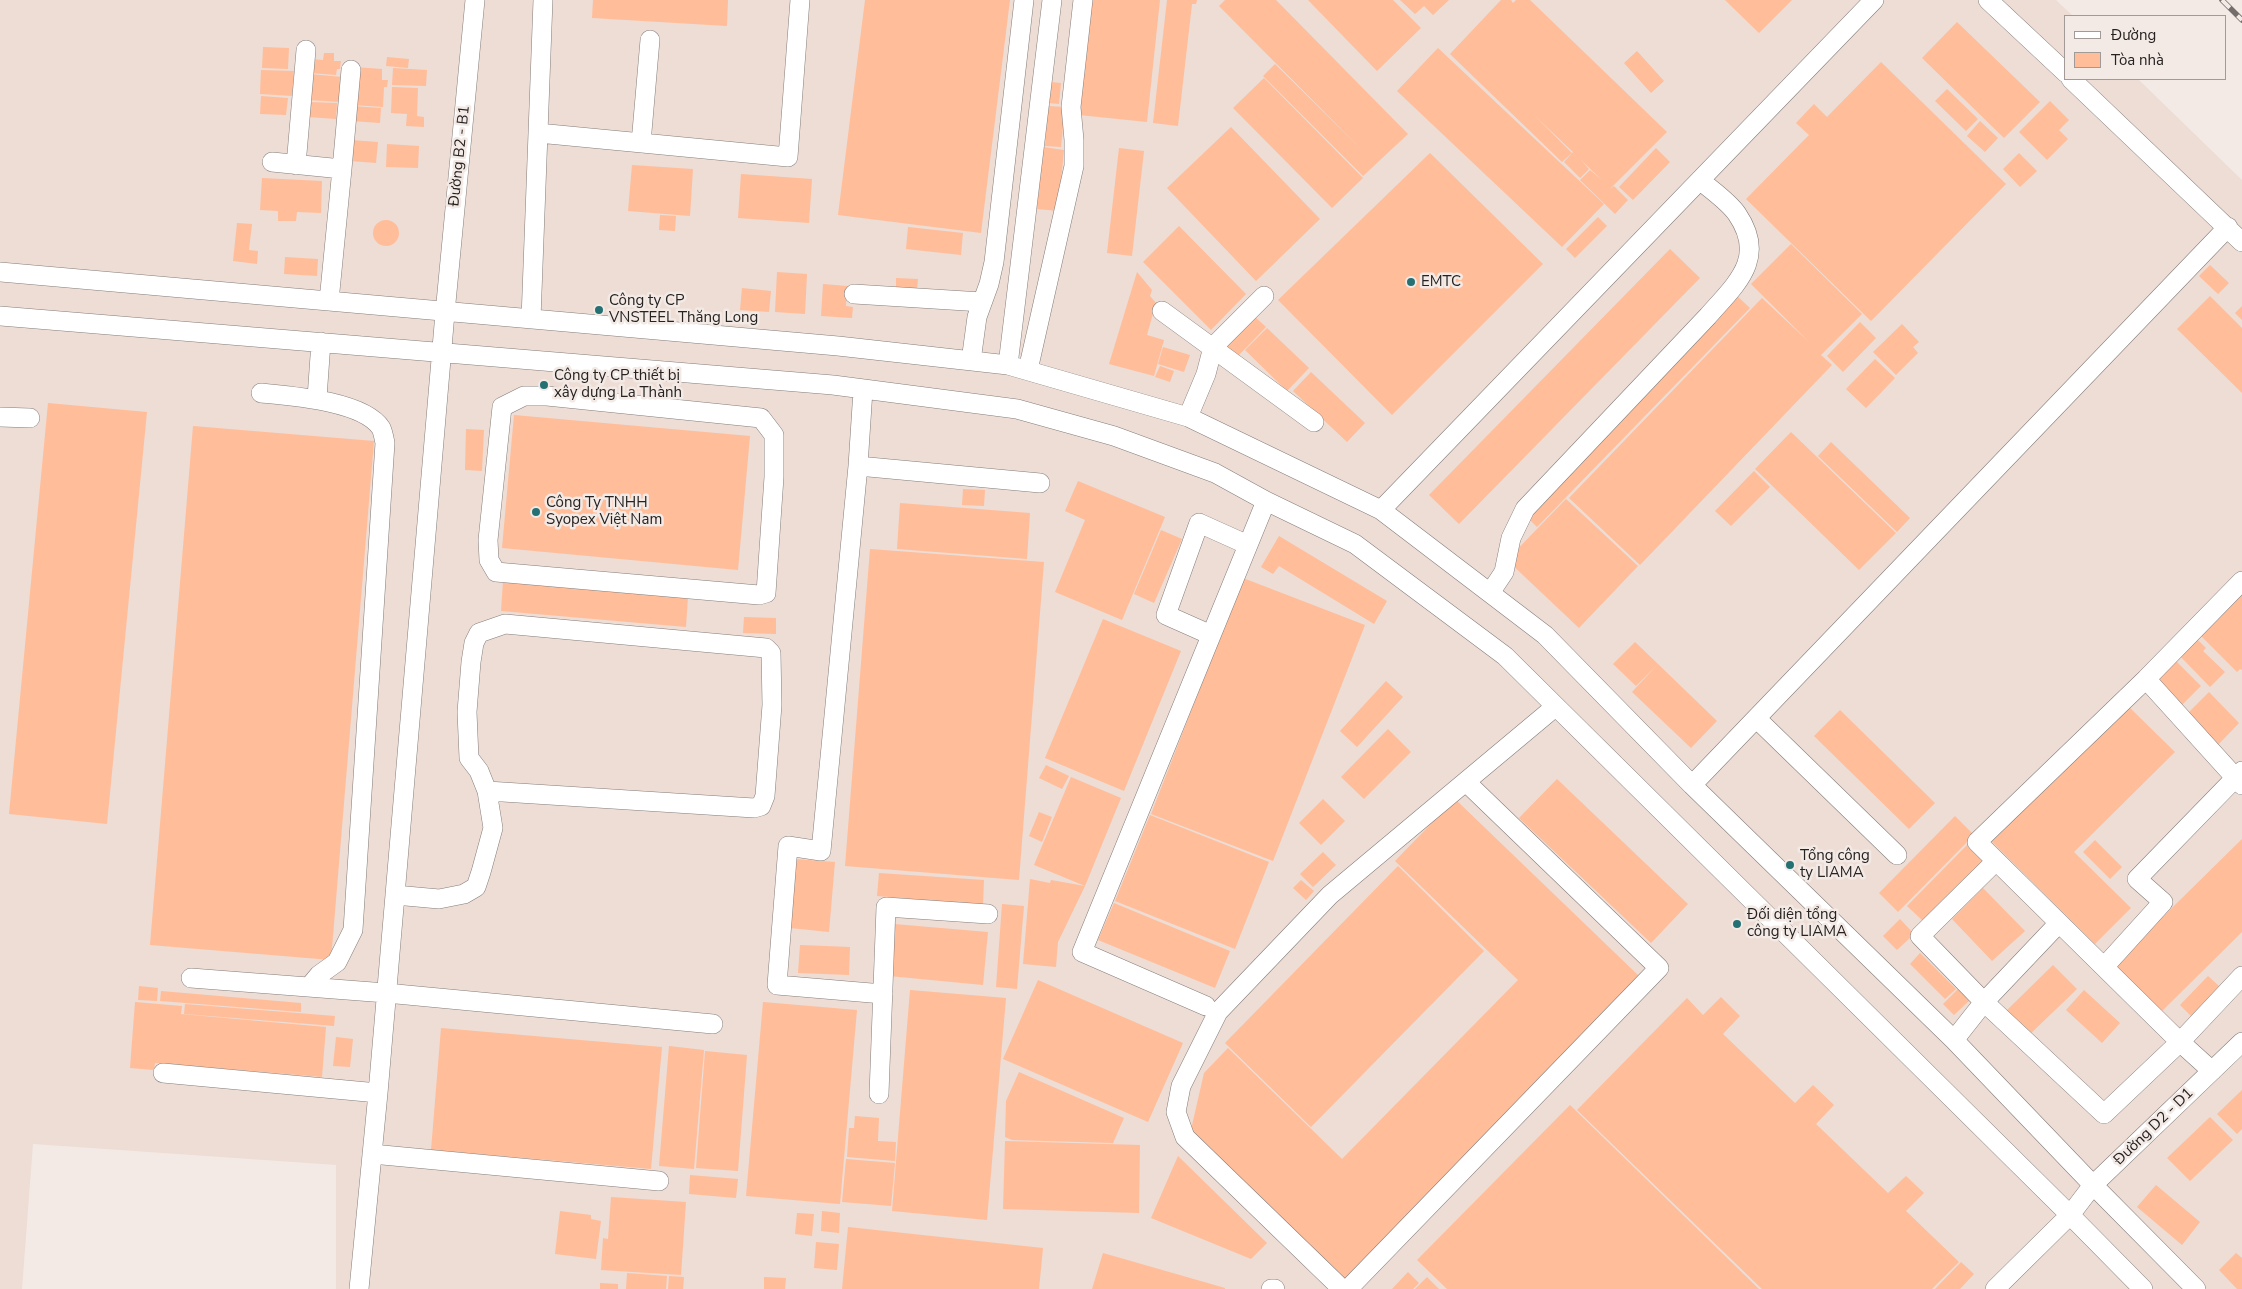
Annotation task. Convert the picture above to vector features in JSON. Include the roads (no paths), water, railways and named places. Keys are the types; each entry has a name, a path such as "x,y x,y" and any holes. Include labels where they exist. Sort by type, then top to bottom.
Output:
{"street":[{"name":"Đường B2 - B1","path":"359,1289 378,1093 445,313 475,0"},
{"path":"531,319 543,0"},
{"path":"538,133 788,157 800,0"},
{"path":"971,361 977,317 989,284 994,262 1024,0"},
{"path":"1008,365 1052,0"},
{"path":"1028,370 1074,166 1071,107 1083,0"},
{"path":"1382,510 1874,0"},
{"path":"1988,0 2064,71"},
{"path":"641,143 650,40"},
{"path":"296,165 306,50"},
{"path":"329,301 351,70"},
{"path":"2072,80 2242,242"},
{"path":"272,162 342,170"},
{"path":"1490,593 1504,572 1515,526 1525,509 1708,316 1737,283 1749,264 1751,249 1747,233 1736,213 1700,180"},
{"path":"1692,785 2228,227"},
{"path":"0,272 445,313 838,346 1008,365 1188,417 1382,510 1545,635 1692,785 1954,1040 2093,1186 2196,1289"},
{"path":"854,294 982,302"},
{"path":"1188,417 1206,374 1213,347 1264,296"},
{"path":"1162,311 1314,422"},
{"path":"0,316 833,384 862,390 1017,409 1114,436 1215,473 1266,501 1355,544 1505,656 2143,1289"},
{"path":"317,398 321,342"},
{"path":"862,390 858,466 821,851 788,846 777,984 883,994"},
{"path":"261,394 317,398 355,411 372,420 381,429 385,443 353,930 337,962 319,975 309,987"},
{"path":"524,396 547,396 761,418 774,435 774,476 766,592 759,595 496,572 490,560 488,540 502,407 513,400 524,396"},
{"path":"0,418 30,418"},
{"path":"858,466 1040,482"},
{"path":"1206,1006 1082,952 1266,501"},
{"path":"1211,636 1166,615 1199,523 1248,545"},
{"path":"2212,1071 2180,1042 1977,842 2146,679 2242,581"},
{"path":"395,895 439,899 464,894 476,887 493,828 487,792 480,772 469,758 468,685 474,643 479,633 505,624 766,648 771,653 771,713 765,796 761,806 754,808 487,792"},
{"path":"2104,967 2164,902 2137,879 2239,778 2146,679"},
{"path":"1342,1289 1185,1137 1176,1112 1181,1086 1218,1012 1330,895 1555,707"},
{"path":"1757,719 1897,855"},
{"path":"1348,1289 1659,968 1466,782"},
{"path":"1996,861 1920,936 1984,1002 2104,1114 2180,1042 2242,976"},
{"path":"879,1094 886,907 988,914"},
{"path":"1954,1040 1984,1002 2059,923"},
{"path":"191,978 386,993 713,1024"},
{"name":"Đường D2 - D1","path":"1994,1289 2070,1215 2093,1186 2242,1042"},
{"path":"164,1073 378,1093"},
{"path":"372,1154 659,1181"}],"railway":[{"path":"2222,0 2242,20"}],"place":[{"name":"EMTC","path":"1411,282"},
{"name":"Công ty CP VNSTEEL Thăng Long","path":"599,310"},
{"name":"Công ty CP thiết bị xây dựng La Thành","path":"544,385"},
{"name":"Công Ty TNHH Syopex Việt Nam","path":"536,512"},
{"name":"Tổng công ty LIAMA","path":"1790,865"},
{"name":"Đối diện tổng công ty LIAMA","path":"1737,924"}]}
